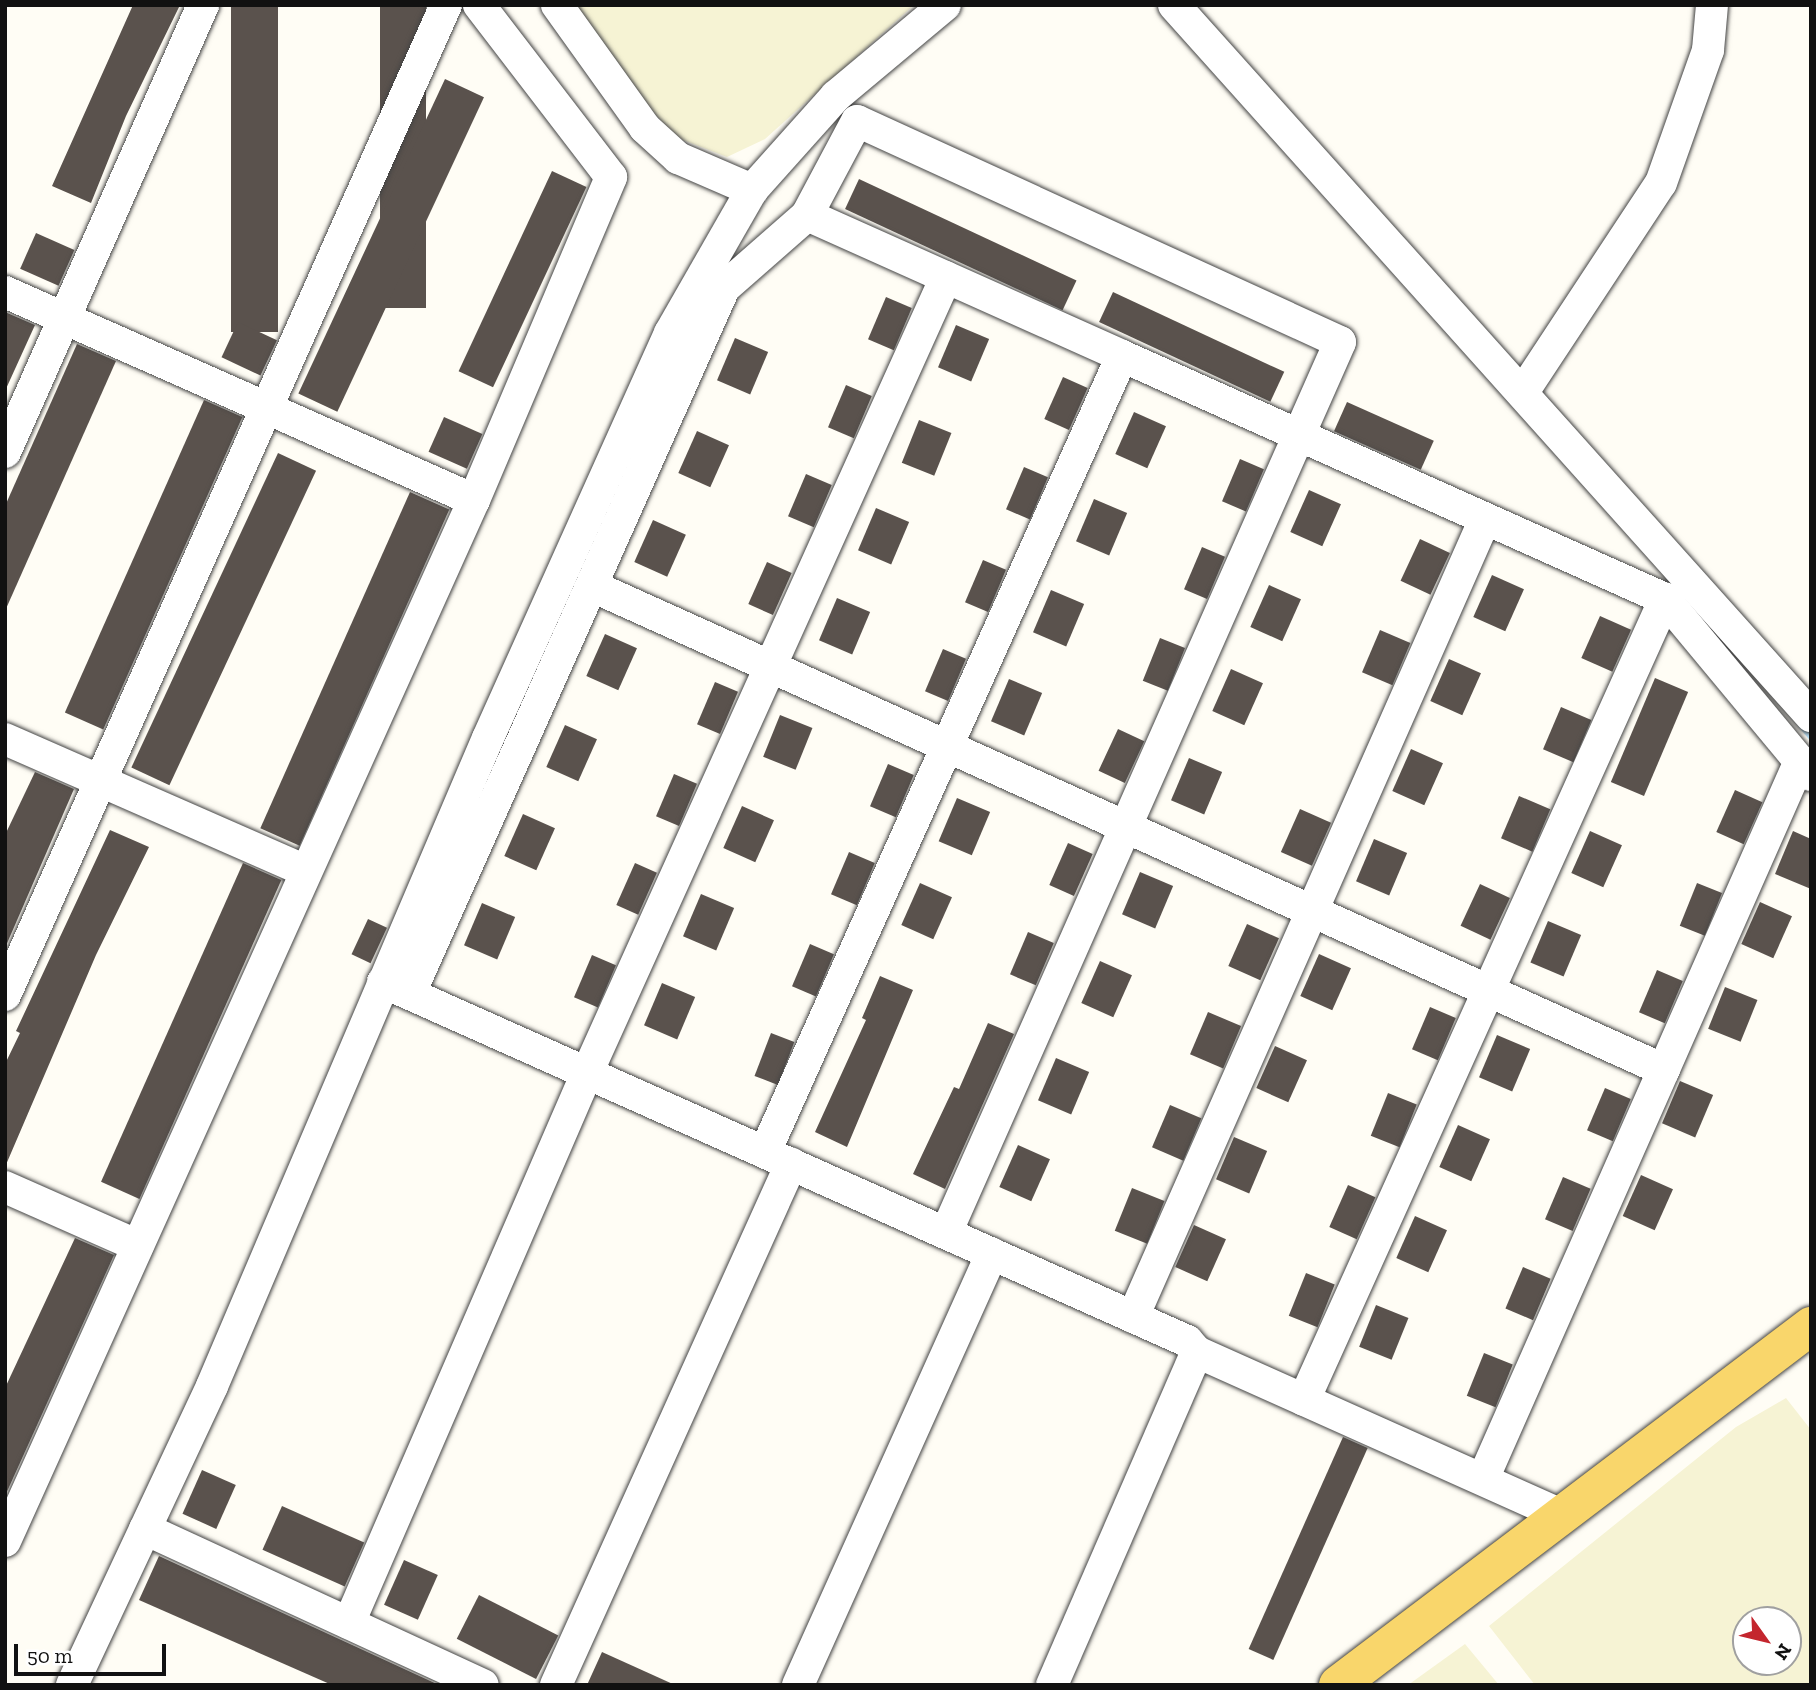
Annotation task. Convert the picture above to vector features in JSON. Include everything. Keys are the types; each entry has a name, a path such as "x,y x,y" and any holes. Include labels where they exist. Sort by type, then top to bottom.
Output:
{"main road":[{"path":"1338,1685 1811,1326"}],"street":[{"path":"5,452 203,5"},
{"path":"5,995 269,410 446,5"},
{"path":"5,1541 304,870 474,500 611,177 479,5"},
{"path":"557,5 645,128 678,158 751,190"},
{"path":"397,988 670,332 751,190 836,96 945,5"},
{"path":"1174,5 1811,716"},
{"path":"1522,392 1661,183 1707,50 1712,5"},
{"path":"72,1685 397,988 592,586 724,288 807,215 857,121 1340,342 946,1233"},
{"path":"807,215 1665,599 1805,768 1664,1070 1483,1479"},
{"path":"349,1623 587,1073 946,277"},
{"path":"5,292 474,500"},
{"path":"556,1685 778,1158 947,746 1122,356"},
{"path":"1133,1317 1485,519"},
{"path":"592,586 1664,1070"},
{"path":"1304,1400 1665,599"},
{"path":"5,739 304,870"},
{"path":"397,988 1187,1341 1198,1352 1562,1515"},
{"path":"5,1187 138,1246"},
{"path":"798,1685 992,1254"},
{"path":"1052,1685 1198,1352"},
{"path":"145,1529 349,1623 468,1682"}],"shaded area":[{"path":"572,5 914,5 765,139 727,157 675,137 626,81"},
{"path":"1786,1398 1811,1430 1811,1685 1535,1685 1489,1626 1736,1427"},
{"path":"1465,1644 1499,1685 1408,1685"}],"building":[{"path":"133,5 180,5 126,116 91,203 52,186"},
{"path":"231,5 278,5 278,332 231,332"},
{"path":"380,5 426,5 426,308 380,308"},
{"path":"445,79 484,97 337,412 298,393"},
{"path":"552,171 586,187 493,387 459,371"},
{"path":"859,179 1077,280 1063,310 845,209"},
{"path":"36,233 74,250 59,286 20,269"},
{"path":"1113,292 1284,372 1270,402 1099,322"},
{"path":"886,297 912,308 894,350 868,339"},
{"path":"5,312 35,325 5,391"},
{"path":"238,322 277,340 260,376 222,357"},
{"path":"956,325 989,339 971,381 938,367"},
{"path":"735,338 768,352 750,394 717,380"},
{"path":"77,344 116,361 5,611 5,506"},
{"path":"1063,377 1088,388 1069,430 1044,419"},
{"path":"846,385 872,396 854,438 828,427"},
{"path":"204,400 242,417 103,730 65,712"},
{"path":"1347,402 1434,441 1421,470 1334,431"},
{"path":"1134,412 1166,426 1147,468 1115,454"},
{"path":"444,417 482,434 467,469 429,452"},
{"path":"919,420 951,433 934,476 902,463"},
{"path":"697,431 729,445 710,487 678,473"},
{"path":"278,453 316,471 169,785 131,767"},
{"path":"1240,459 1264,469 1246,512 1222,501"},
{"path":"1024,467 1048,477 1030,520 1006,509"},
{"path":"806,474 832,485 814,527 788,516"},
{"path":"1309,490 1341,504 1322,546 1290,532"},
{"path":"410,492 449,509 300,846 260,828"},
{"path":"1094,499 1127,513 1109,555 1076,541"},
{"path":"876,508 909,522 891,564 858,550"},
{"path":"653,520 686,535 667,577 634,562"},
{"path":"1420,539 1450,553 1430,595 1401,581"},
{"path":"1202,547 1225,557 1207,599 1184,589"},
{"path":"983,560 1006,570 988,612 965,602"},
{"path":"767,562 792,573 773,615 748,604"},
{"path":"1492,575 1524,589 1505,631 1473,617"},
{"path":"1269,585 1301,599 1282,641 1250,627"},
{"path":"1051,590 1084,604 1066,646 1033,632"},
{"path":"837,598 870,612 852,654 819,640"},
{"path":"1600,616 1631,630 1612,672 1581,658"},
{"path":"1380,630 1410,643 1392,685 1362,672"},
{"path":"605,634 637,648 618,690 586,676"},
{"path":"1160,638 1185,648 1168,691 1143,681"},
{"path":"943,649 966,659 948,701 925,691"},
{"path":"1449,659 1481,673 1462,715 1430,701"},
{"path":"1231,669 1263,683 1244,725 1212,711"},
{"path":"1655,678 1688,692 1644,796 1611,782"},
{"path":"1009,679 1042,693 1024,735 991,721"},
{"path":"715,682 738,692 720,734 697,724"},
{"path":"1561,707 1591,720 1573,762 1543,749"},
{"path":"780,715 812,728 796,770 763,757"},
{"path":"565,725 597,739 578,781 546,767"},
{"path":"1118,729 1144,741 1125,783 1099,771"},
{"path":"1411,749 1443,763 1424,805 1392,791"},
{"path":"1189,758 1222,772 1204,814 1171,800"},
{"path":"888,764 914,775 896,817 870,806"},
{"path":"35,772 74,789 5,948 5,835"},
{"path":"674,774 697,784 679,826 656,816"},
{"path":"1735,790 1762,802 1744,844 1716,832"},
{"path":"1519,796 1550,809 1532,852 1501,838"},
{"path":"957,798 990,812 972,855 939,841"},
{"path":"742,806 774,820 755,862 723,848"},
{"path":"1300,809 1331,823 1312,866 1281,852"},
{"path":"523,814 555,828 536,870 504,856"},
{"path":"110,830 149,847 96,955 5,1167 5,1064 20,1033 16,1031"},
{"path":"1590,831 1622,845 1603,887 1571,873"},
{"path":"1793,831 1811,839 1811,889 1775,874"},
{"path":"1374,839 1407,853 1389,895 1356,881"},
{"path":"1068,843 1093,854 1074,896 1049,885"},
{"path":"849,852 875,863 857,905 831,894"},
{"path":"243,863 281,880 139,1199 101,1182"},
{"path":"635,863 657,873 638,915 616,905"},
{"path":"1140,872 1173,886 1155,928 1122,914"},
{"path":"920,883 952,897 933,939 901,925"},
{"path":"1697,883 1722,893 1705,936 1680,926"},
{"path":"1480,884 1510,898 1490,940 1461,926"},
{"path":"701,894 734,908 716,950 683,936"},
{"path":"1760,902 1792,916 1773,958 1741,944"},
{"path":"482,903 515,917 497,959 464,945"},
{"path":"368,919 387,928 371,963 352,954"},
{"path":"1548,921 1581,935 1564,976 1530,962"},
{"path":"1247,924 1279,938 1260,980 1228,966"},
{"path":"1028,932 1054,943 1036,985 1010,974"},
{"path":"810,944 834,954 816,997 792,986"},
{"path":"1319,954 1351,968 1332,1010 1300,996"},
{"path":"592,955 616,965 598,1008 574,997"},
{"path":"1100,961 1132,975 1113,1017 1081,1003"},
{"path":"1657,970 1683,981 1665,1023 1639,1012"},
{"path":"880,976 913,990 847,1147 815,1132 866,1020 862,1018"},
{"path":"662,983 695,997 677,1039 644,1025"},
{"path":"1725,987 1757,1000 1741,1042 1708,1029"},
{"path":"1430,1007 1456,1018 1438,1060 1412,1049"},
{"path":"1208,1012 1241,1026 1223,1068 1190,1054"},
{"path":"988,1023 1014,1034 945,1189 913,1174 954,1087 959,1089"},
{"path":"771,1033 794,1042 778,1085 755,1076"},
{"path":"1497,1035 1530,1049 1512,1091 1479,1077"},
{"path":"1275,1046 1307,1060 1288,1102 1256,1088"},
{"path":"1056,1058 1089,1072 1071,1114 1038,1100"},
{"path":"1680,1081 1713,1095 1695,1137 1662,1123"},
{"path":"1605,1088 1631,1099 1613,1141 1587,1130"},
{"path":"1388,1093 1417,1105 1400,1147 1371,1136"},
{"path":"1170,1105 1201,1118 1183,1161 1152,1147"},
{"path":"1458,1125 1490,1139 1471,1181 1439,1167"},
{"path":"1234,1137 1267,1151 1249,1193 1216,1179"},
{"path":"1018,1145 1050,1159 1031,1201 999,1187"},
{"path":"1641,1175 1673,1189 1655,1230 1623,1216"},
{"path":"1563,1177 1591,1189 1573,1231 1545,1219"},
{"path":"1348,1185 1375,1197 1357,1239 1329,1227"},
{"path":"1132,1188 1164,1201 1147,1244 1115,1231"},
{"path":"1415,1216 1447,1230 1428,1272 1396,1258"},
{"path":"1194,1225 1226,1239 1207,1281 1175,1267"},
{"path":"75,1238 114,1255 5,1496 5,1388"},
{"path":"1523,1267 1551,1279 1533,1320 1505,1308"},
{"path":"1306,1273 1335,1285 1318,1327 1289,1316"},
{"path":"1376,1305 1408,1318 1392,1360 1359,1347"},
{"path":"1484,1353 1513,1365 1496,1407 1467,1396"},
{"path":"1343,1437 1368,1448 1273,1660 1249,1649"},
{"path":"202,1470 236,1485 216,1529 182,1514"},
{"path":"282,1506 364,1543 345,1586 262,1550"},
{"path":"159,1556 439,1685 332,1685 139,1600"},
{"path":"404,1560 438,1575 418,1620 384,1605"},
{"path":"479,1595 558,1635 536,1679 457,1639"},
{"path":"602,1652 675,1685 587,1685"}],"waterway":[{"path":"1801,725 1811,737"}]}
